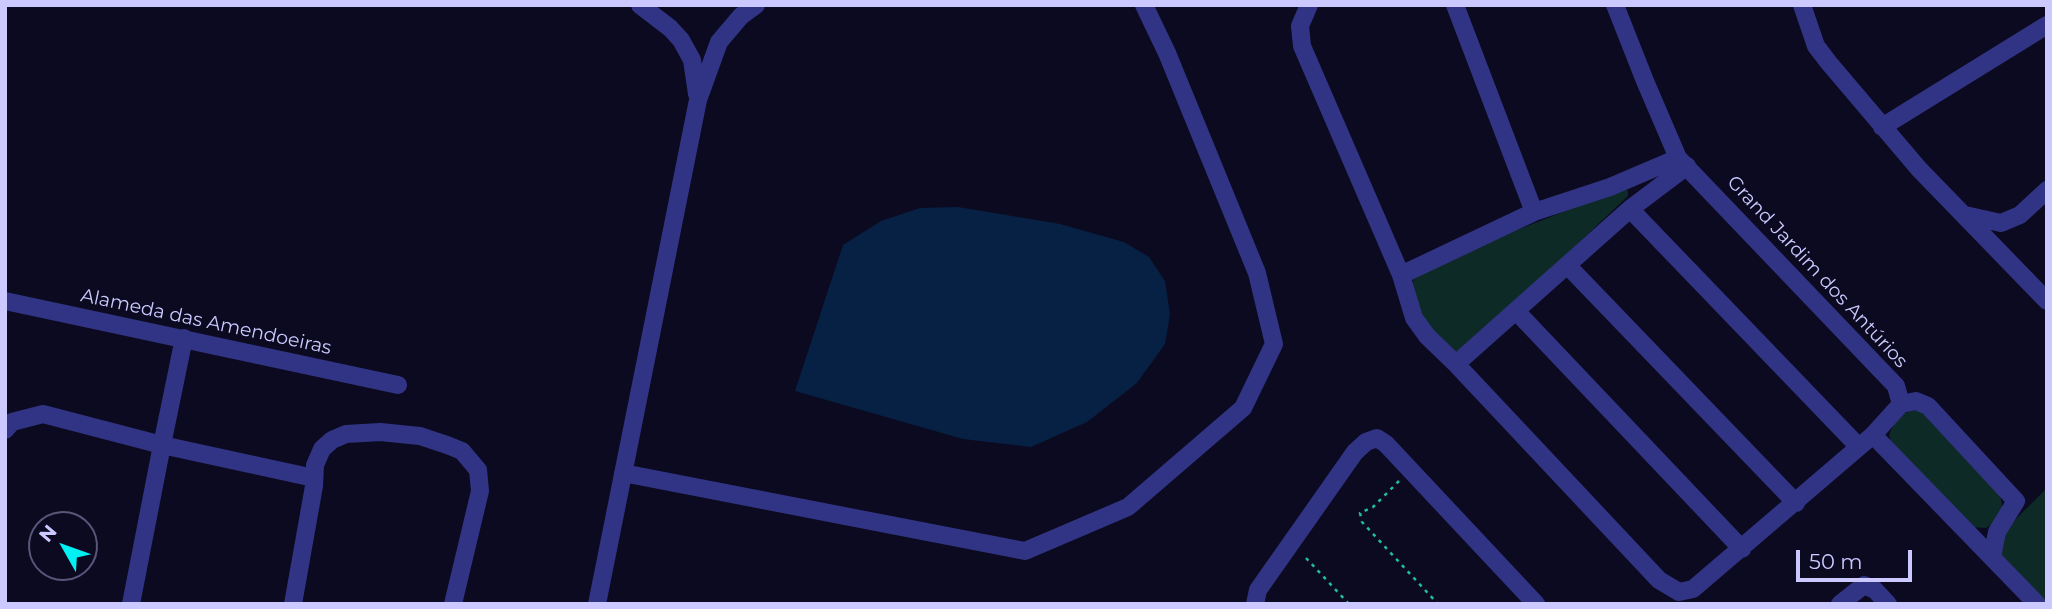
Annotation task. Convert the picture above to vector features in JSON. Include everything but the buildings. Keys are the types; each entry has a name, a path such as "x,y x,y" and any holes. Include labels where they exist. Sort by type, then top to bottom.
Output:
{"street":[{"path":"640,5 670,27 681,40 692,60 698,100"},
{"path":"597,604 698,100 719,42 741,16 756,5"},
{"path":"623,473 1025,551 1128,507 1243,408 1274,344 1258,273 1167,53 1144,5"},
{"path":"1309,5 1300,26 1302,46 1401,275 1413,318 1659,580 1679,592 1693,589 1866,441 1900,404 1916,401 1928,406 2016,501 1997,531 1992,557"},
{"path":"1455,5 1534,212"},
{"name":"Grand Jardim dos Antúrios","path":"1615,5 1644,81 1683,162 1896,386 1900,404"},
{"path":"1802,5 1816,46 1882,127 1962,214 2047,300"},
{"path":"1882,127 2047,24"},
{"path":"1401,275 1534,212 1683,162"},
{"path":"1456,363 1683,162"},
{"path":"1962,214 2001,223 2020,215 2047,190"},
{"path":"1630,209 1866,441 1992,557 2037,604"},
{"path":"1567,265 1796,503"},
{"name":"Alameda das Amendoeiras","path":"5,301 398,384"},
{"path":"1516,311 1742,549"},
{"path":"131,604 184,338"},
{"path":"5,430 12,422 43,414 162,445 314,478"},
{"path":"293,604 315,465 322,449 332,440 346,434 380,432 421,436 462,451 478,470 480,491 453,604"},
{"path":"1255,604 1258,590 1356,452 1366,442 1377,438 1386,444 1536,604"},
{"path":"1840,604 1864,585 1875,590 1888,604"}],"path":[{"path":"1407,467 1399,481 1373,506 1360,513 1362,522 1438,604"},
{"path":"1306,558 1349,604"}],"green space":[{"path":"1624,188 1628,191 1628,196 1469,347 1456,352 1419,318 1411,291 1414,277 1423,267"},
{"path":"1920,411 1927,416 2000,495 2003,509 1995,522 1986,528 1969,527 1891,442 1889,435 1895,421 1902,414"},
{"path":"2047,488 2045,604 1999,554 2000,535"}],"water":[{"path":"958,207 1060,224 1124,242 1149,257 1165,281 1170,314 1165,344 1137,383 1087,422 1031,447 963,439 795,391 843,245 881,221 920,208"}]}
